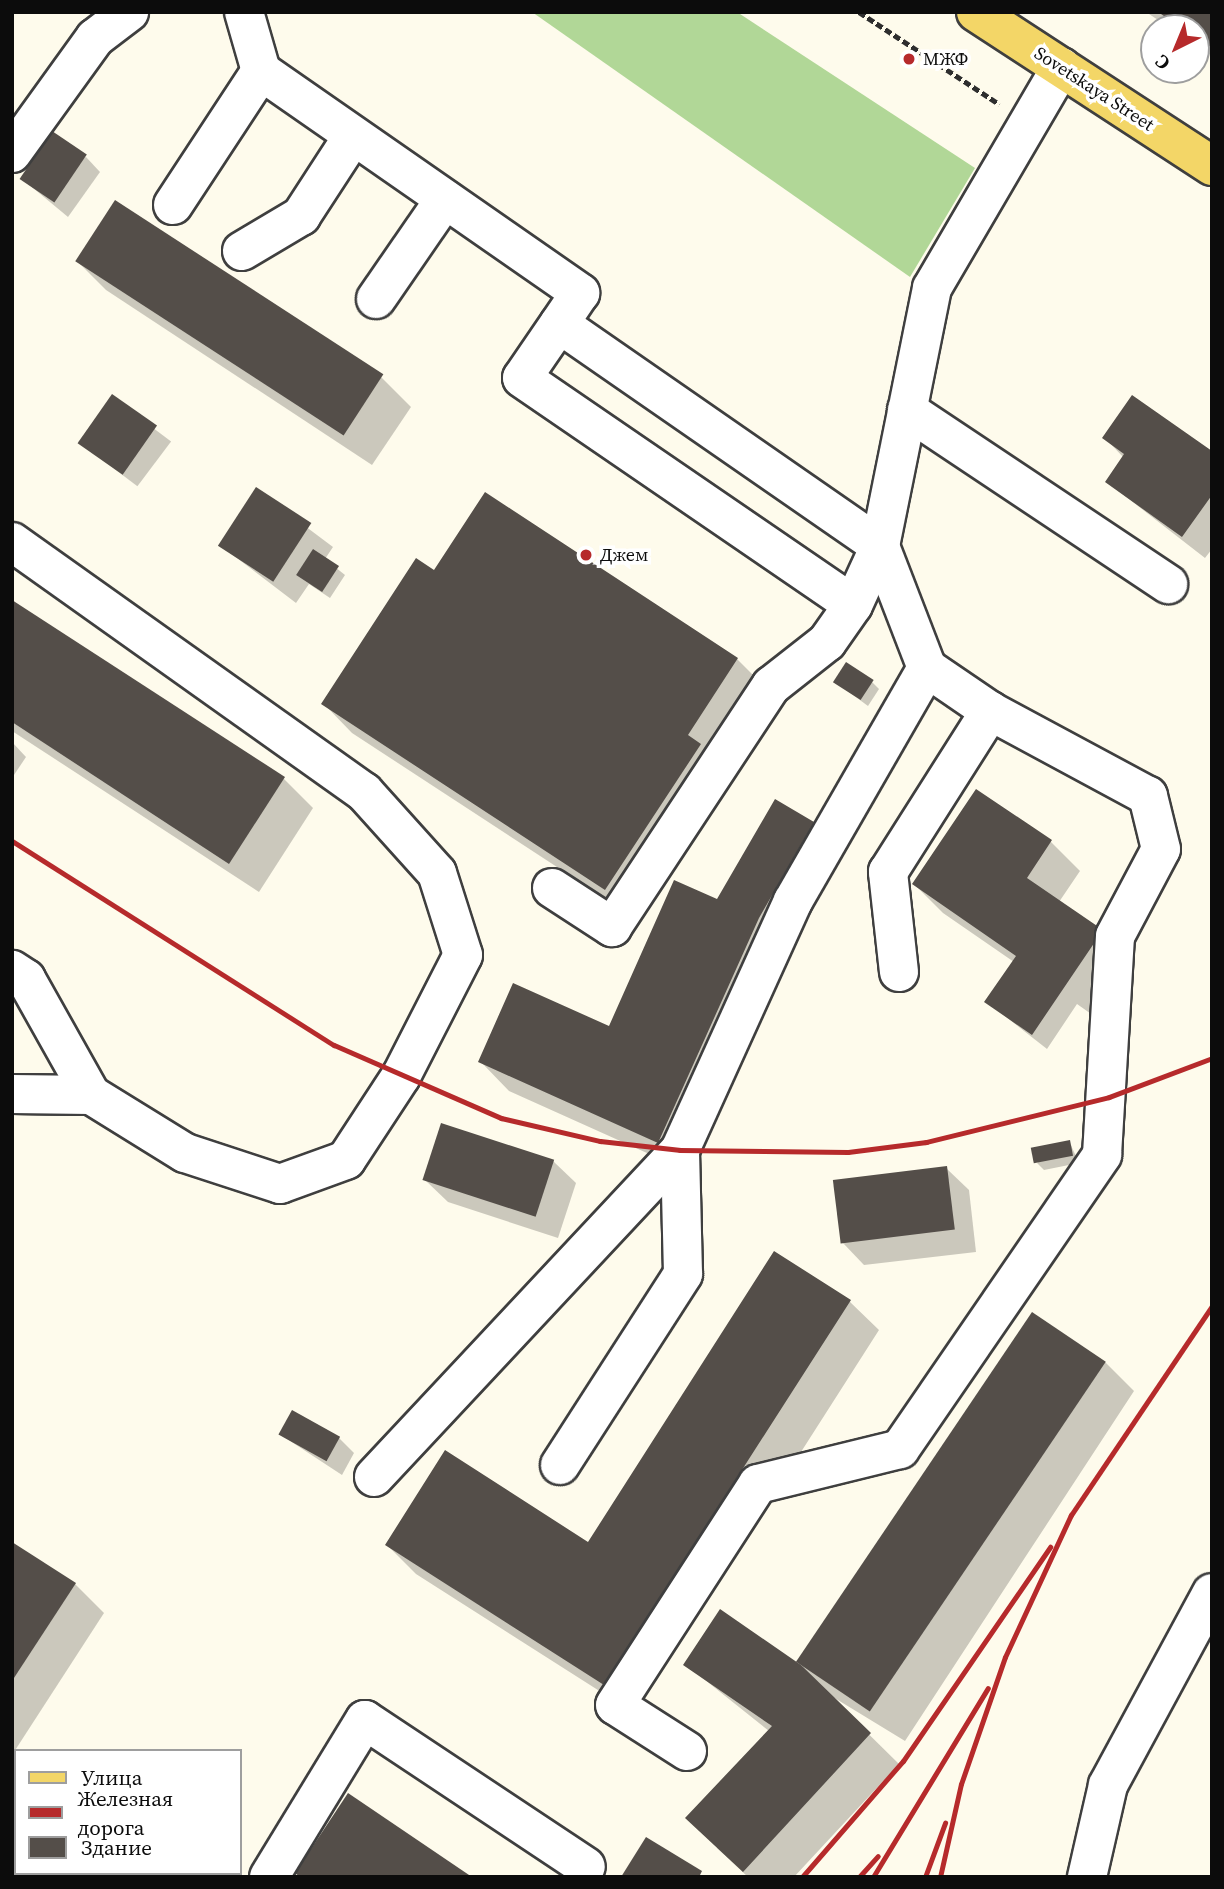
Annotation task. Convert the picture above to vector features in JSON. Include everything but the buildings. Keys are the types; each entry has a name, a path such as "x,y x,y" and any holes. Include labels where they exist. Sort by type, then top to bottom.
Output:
{"main road":[{"name":"Sovetskaya Street","path":"975,12 1212,166"}],"street":[{"path":"12,153 95,38 129,12"},
{"path":"244,12 261,71 580,293 522,378 853,605"},
{"path":"552,888 612,927 771,687 827,642 853,605 880,546 932,288 1061,68"},
{"path":"173,205 261,71"},
{"path":"242,251 301,216 353,136"},
{"path":"376,299 444,199"},
{"path":"559,324 880,546 927,668 990,711 1148,796 1161,849 1115,936 1102,1155 900,1448 758,1484 615,1705 687,1751"},
{"path":"907,410 1168,584"},
{"path":"12,542 364,792 437,873 463,955 401,1076 346,1160 280,1184 186,1153 91,1095 26,979 12,970"},
{"path":"374,1477 680,1150 793,901 927,668"},
{"path":"899,972 888,872 990,711"},
{"path":"12,1094 91,1095"},
{"path":"560,1465 683,1274 680,1150"},
{"path":"1087,1877 1108,1785 1212,1593"},
{"path":"269,1877 365,1720 586,1867"}],"path":[{"path":"859,12 1028,123"}],"green space":[{"path":"532,12 737,12 975,168 910,277"}],"railway":[{"path":"12,841 334,1045 501,1118 600,1141 680,1150 848,1152 926,1142 1109,1097 1212,1058"},
{"path":"940,1877 961,1784 1005,1657 1071,1515 1212,1306"},
{"path":"802,1877 903,1761 1050,1547"},
{"path":"873,1877 988,1688"},
{"path":"925,1877 945,1823"},
{"path":"859,1877 878,1856"}],"place":[{"name":"МЖФ","path":"909,59"},
{"name":"Джем","path":"586,555"}]}
